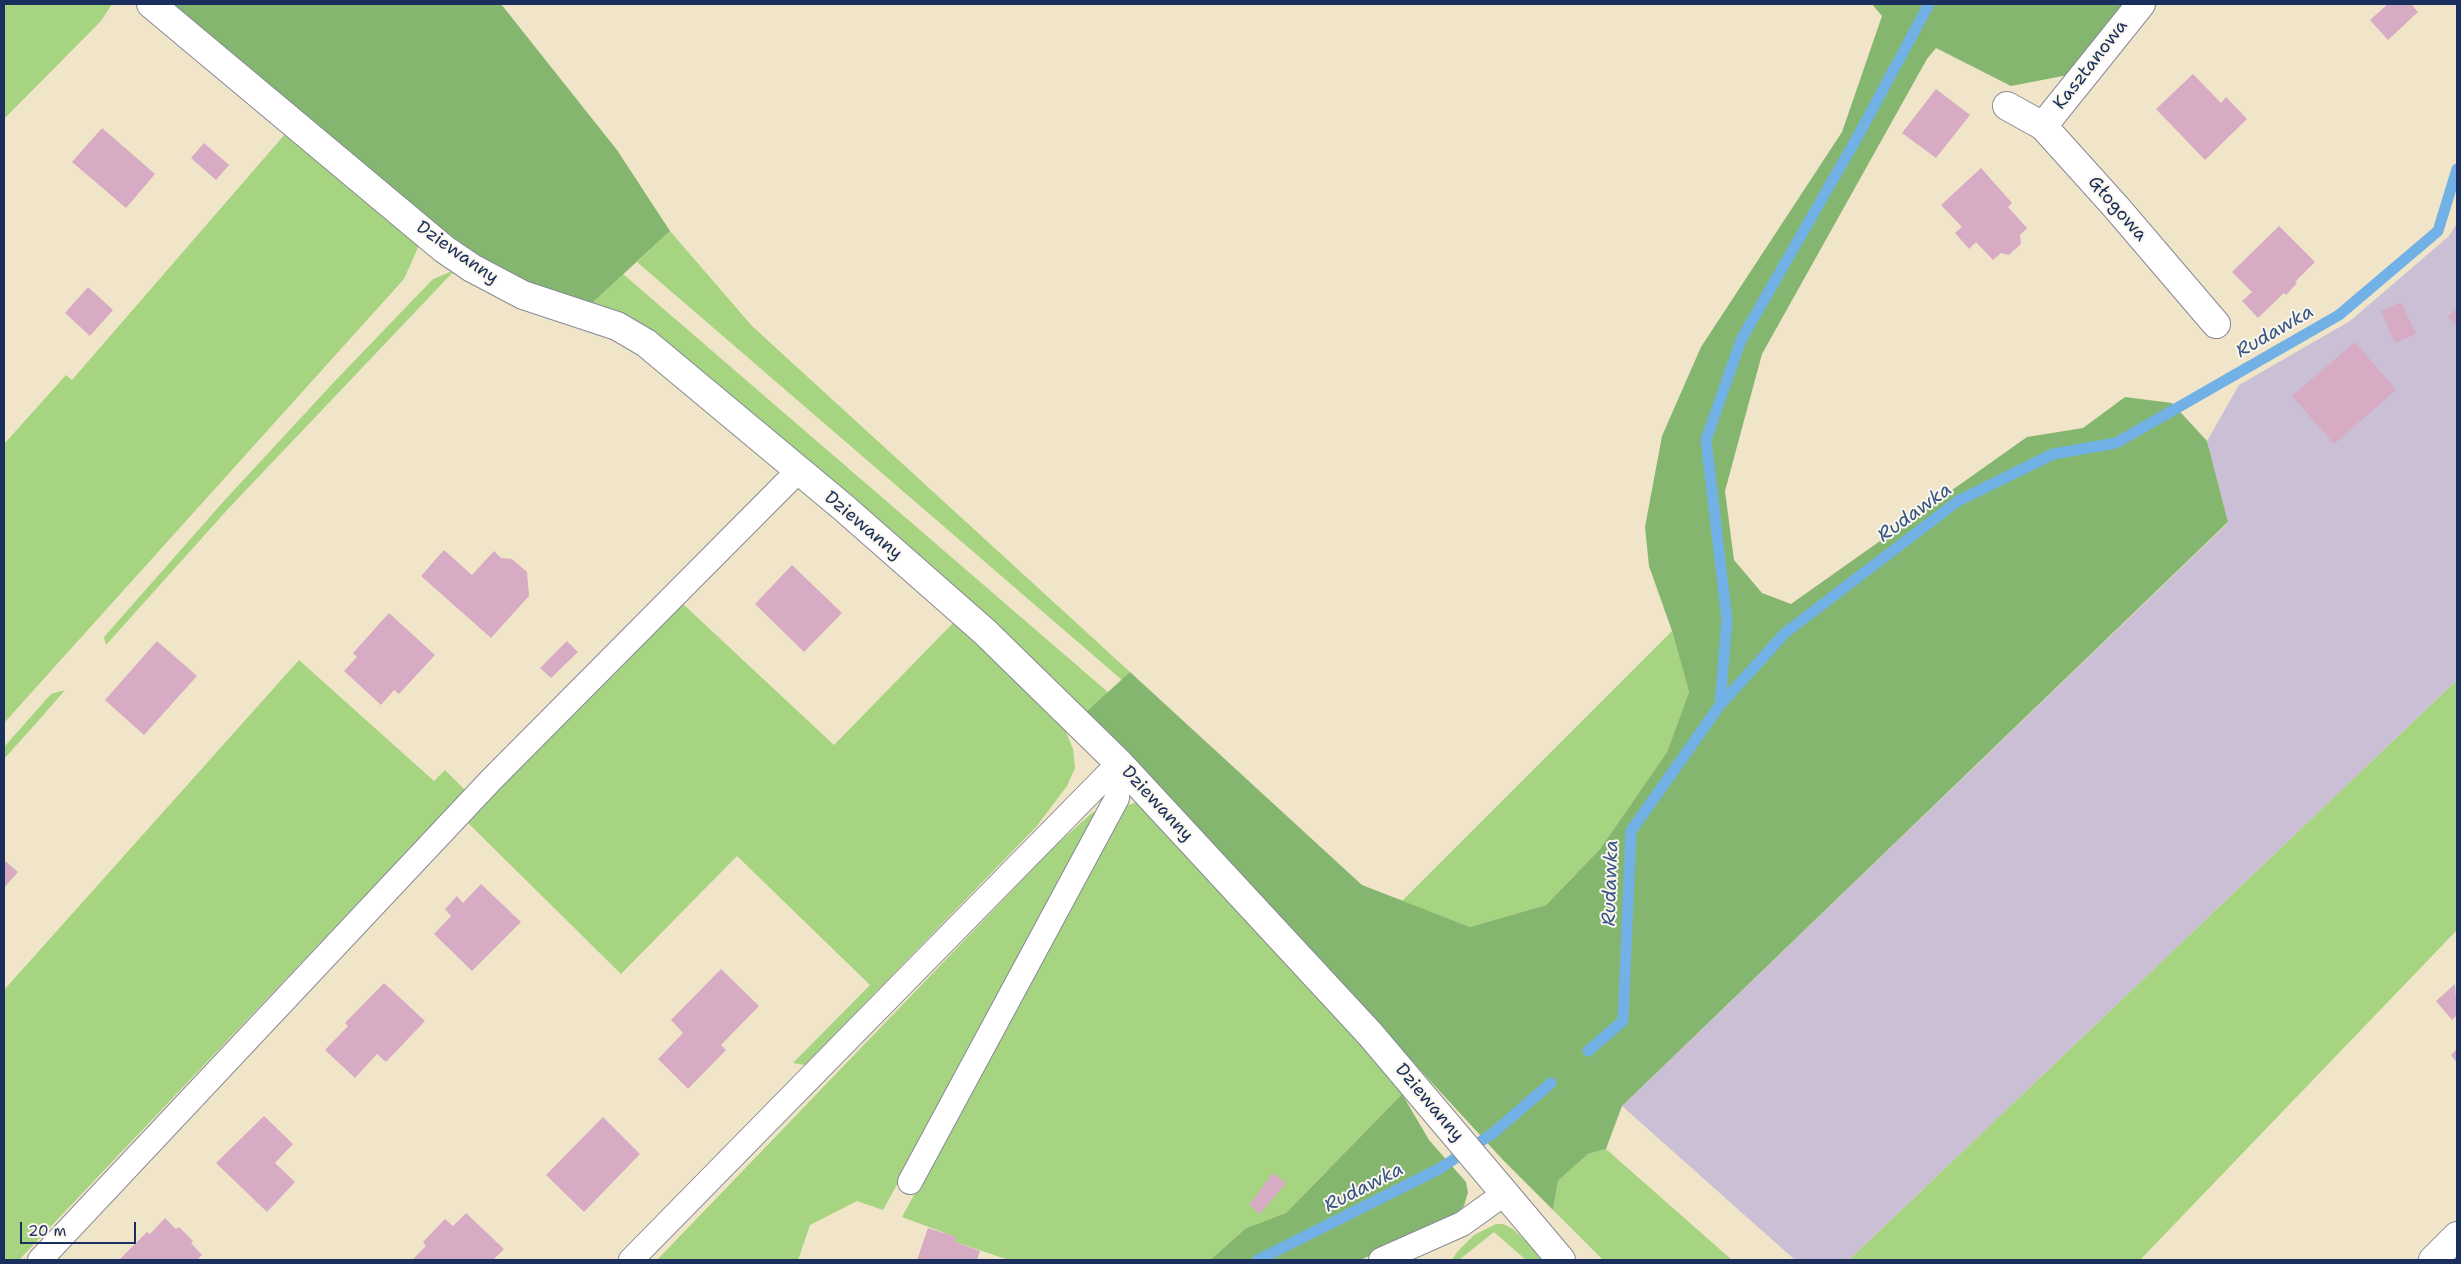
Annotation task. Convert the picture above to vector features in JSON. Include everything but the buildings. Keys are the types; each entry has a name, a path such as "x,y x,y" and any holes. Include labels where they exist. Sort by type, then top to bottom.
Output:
{"street":[{"name":"Dziewanny","path":"151,4 444,249 472,268 523,295 617,326 646,342 798,472 844,508 985,632 1119,763 1371,1035 1446,1121 1480,1165 1561,1260"},
{"name":"Kasztanowa","path":"2042,126 2141,4"},
{"name":"Głogowa","path":"2007,106 2042,126 2116,207 2216,324"},
{"path":"2433,1260 2457,1236"}],"lane":[{"path":"40,1260 491,780 798,472"},
{"path":"910,1182 1117,798 1119,763"},
{"path":"631,1260 1119,763"},
{"path":"1382,1260 1462,1224 1504,1194"}],"shaded area":[{"path":"2457,223 2457,680 1849,1260 1795,1260 1622,1106 2228,523 2207,441 2239,385 2350,321 2449,236"}],"green space":[{"path":"4,4 112,4 101,21 4,119"},
{"path":"172,4 501,4 617,150 670,231 592,303 511,278 450,236"},
{"path":"1872,4 2131,4 2068,75 2011,86 1936,48 1927,59 1762,354 1725,491 1734,560 1762,593 1791,604 2027,437 2083,428 2125,397 2172,403 2207,441 2228,522 1622,1106 1606,1149 1588,1154 1558,1181 1553,1210 1503,1160 1365,1010 1085,713 1130,672 1362,885 1470,927 1546,905 1600,849 1667,752 1689,692 1672,631 1649,566 1645,527 1662,436 1701,347 1842,132 1882,16"},
{"path":"286,133 420,243 404,279 4,723 4,444 66,375 72,380"},
{"path":"670,231 752,326 1130,672 1122,680 637,262"},
{"path":"455,270 228,509 106,645 104,637 223,502 334,382 433,279"},
{"path":"623,274 1109,693 1085,713 648,332 592,303"},
{"path":"683,604 834,745 956,620 1046,706 1066,732 1073,749 1075,768 1067,786 1036,827 805,1065 793,1063 870,985 737,856 621,974 467,822"},
{"path":"1672,631 1689,692 1667,752 1600,849 1546,905 1470,927 1402,901"},
{"path":"299,660 434,781 445,770 465,790 19,1260 4,1260 4,990"},
{"path":"2457,680 2457,930 2140,1260 1849,1260"},
{"path":"65,690 4,759 4,747 51,694"},
{"path":"1137,802 1360,1041 1402,1094 1286,1213 1246,1228 1210,1260 1009,1260 955,1242 956,1237 902,1217 1121,814 1126,806"},
{"path":"1093,812 1098,813 1093,829 883,1210 857,1201 810,1225 798,1260 657,1260 1057,844"},
{"path":"1402,1094 1429,1140 1466,1182 1468,1192 1464,1206 1448,1222 1360,1260 1210,1260 1246,1228 1286,1213"},
{"path":"1606,1149 1732,1260 1603,1260 1553,1210 1558,1181 1588,1154"},
{"path":"1496,1224 1503,1224 1513,1229 1546,1260 1526,1260 1494,1232 1459,1260 1452,1260 1457,1252 1474,1235"}],"waterway":[{"path":"1720,705 1727,620 1706,440 1741,340 1858,136 1929,4"},
{"name":"Rudawka","path":"1588,1051 1623,1021 1631,831 1720,705 1785,633 1958,501 2053,454 2116,443 2339,315 2438,231 2457,169"},
{"name":"Rudawka","path":"1258,1260 1439,1169 1492,1134 1551,1083"}]}
